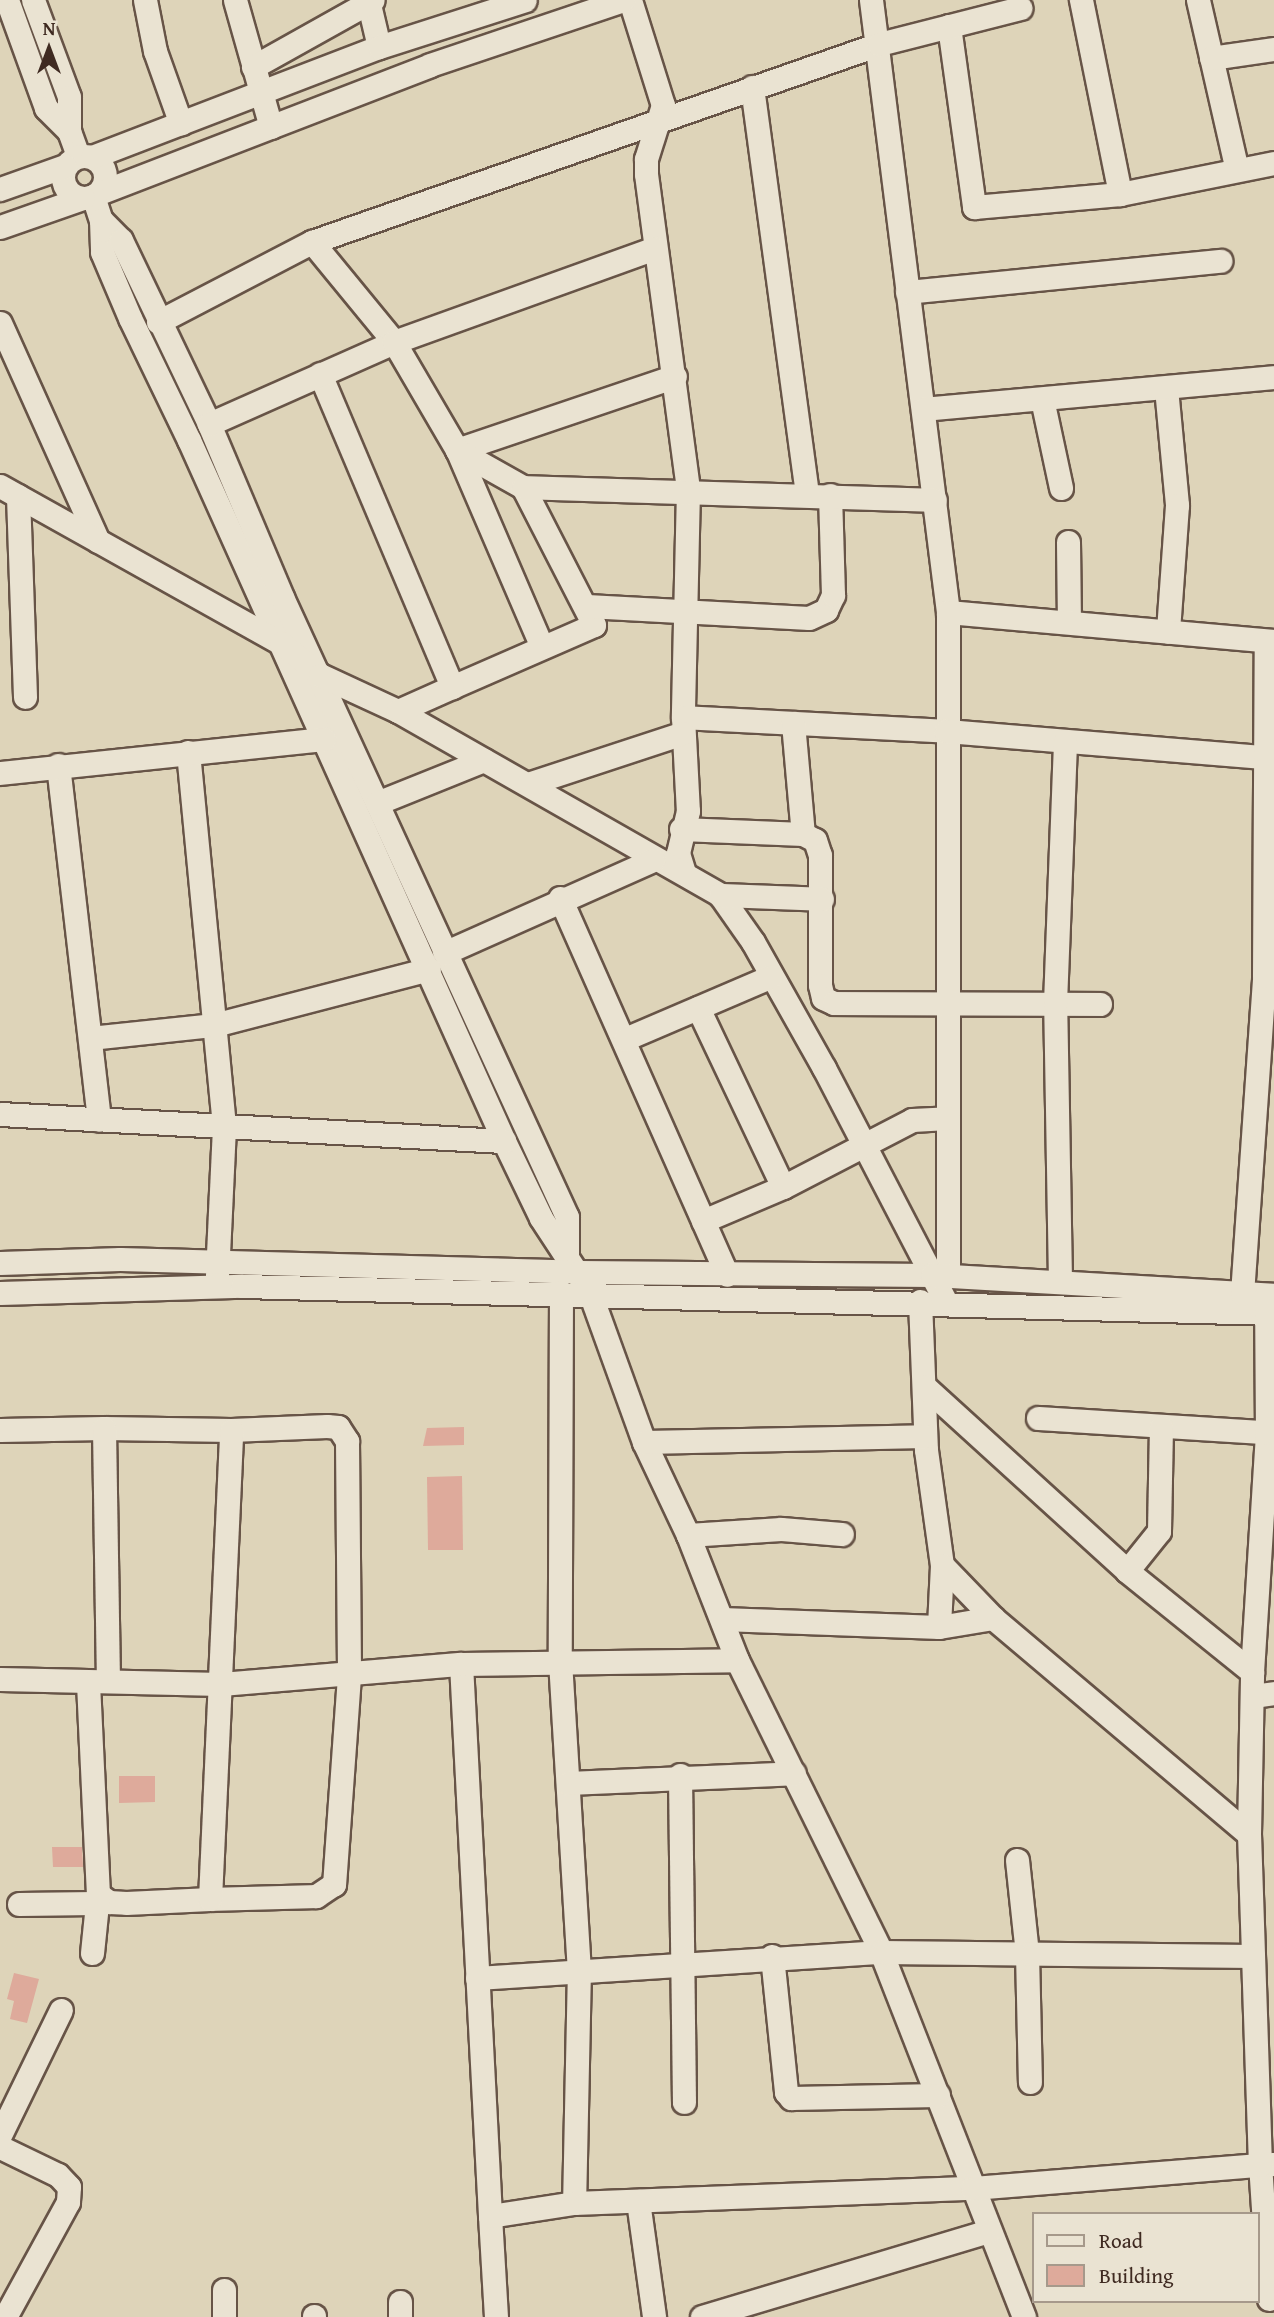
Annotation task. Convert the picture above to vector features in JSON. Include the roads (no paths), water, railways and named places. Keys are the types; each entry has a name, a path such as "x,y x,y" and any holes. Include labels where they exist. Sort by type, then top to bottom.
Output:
{"street":[{"path":"7,0 10,41 46,108 69,131"},
{"path":"33,0 69,97 69,131 78,160 65,187 92,196"},
{"path":"145,0 155,51 181,124"},
{"path":"235,0 271,127"},
{"path":"0,189 181,124 379,47 525,0"},
{"path":"0,227 92,196 430,65 623,0"},
{"path":"630,0 661,90 662,118 646,159 655,248 675,376 688,489 688,610 683,725 688,811 681,829 678,853 684,873"},
{"path":"871,0 879,44 907,292 948,612 948,1118 940,1276 946,1302"},
{"path":"1081,0 1120,194"},
{"path":"1198,0 1237,170"},
{"path":"253,67 370,1 379,47"},
{"path":"158,322 312,242 752,87 879,44 949,26 973,9 1020,8"},
{"path":"949,26 974,207 1120,194 1274,163"},
{"path":"1211,58 1274,49"},
{"path":"752,87 807,494"},
{"path":"78,160 105,173 92,196"},
{"path":"92,196 101,220 102,251 125,307 324,739 568,1217 573,1263"},
{"path":"101,220 121,240 209,424 377,803 504,1141 541,1218 573,1263 590,1293 644,1442 688,1535 737,1660 881,1952 1024,2317"},
{"path":"312,242 394,342 457,450 542,647"},
{"path":"209,424 394,342 655,248"},
{"path":"907,292 1220,261"},
{"path":"0,323 98,541"},
{"path":"320,374 452,687"},
{"path":"457,450 675,376"},
{"path":"923,409 1274,377"},
{"path":"1166,387 1177,505 1168,632"},
{"path":"1042,399 1061,488"},
{"path":"457,450 523,487 688,489 935,500"},
{"path":"398,711 542,647 590,630 593,616 523,487"},
{"path":"9,491 281,643 320,675 398,711 528,784 653,860 684,873 720,895 753,942 770,977 940,1276"},
{"path":"9,491 25,697"},
{"path":"587,607 809,618 826,610 833,595 830,495"},
{"path":"1068,542 1069,622"},
{"path":"948,612 1270,641 1269,976 1242,1294"},
{"path":"793,723 803,834"},
{"path":"528,784 683,725 793,723 946,732 1271,758"},
{"path":"0,773 324,739"},
{"path":"1060,1281 1055,1003 1065,741"},
{"path":"188,752 224,1127 220,1261 215,1287"},
{"path":"377,803 484,760"},
{"path":"58,765 99,1119"},
{"path":"681,829 803,834 815,840 820,855 823,998 858,1004 1100,1004"},
{"path":"90,1038 214,1025 436,961 559,898 653,860"},
{"path":"720,895 822,899"},
{"path":"559,898 625,1039 727,1275"},
{"path":"625,1039 770,977"},
{"path":"698,1008 783,1187"},
{"path":"0,1114 504,1141"},
{"path":"703,1222 783,1187 866,1146 912,1119 948,1118"},
{"path":"0,1263 573,1263 727,1275 940,1276 1060,1281 1242,1294 1270,1304"},
{"path":"0,1293 215,1287 946,1302 1270,1304"},
{"path":"561,1292 560,1661 579,1968 574,2203"},
{"path":"920,1301 925,1436 942,1565 939,1628"},
{"path":"1252,1672 1271,1433 1270,1304"},
{"path":"924,1386 1127,1571 1252,1672 1263,1694 1249,1834 1253,1956 1265,2029 1269,2299"},
{"path":"1038,1418 1271,1433"},
{"path":"0,1430 231,1430 327,1426 345,1433 349,1676 334,1884 316,1896 126,1903 97,1898 19,1904"},
{"path":"1127,1571 1159,1531 1161,1427"},
{"path":"92,1953 97,1898 98,1681 104,1428"},
{"path":"210,1899 231,1430"},
{"path":"644,1442 925,1436"},
{"path":"688,1535 781,1529 842,1534"},
{"path":"942,1565 993,1618 1249,1834"},
{"path":"722,1619 939,1628 993,1618"},
{"path":"0,1679 220,1684 349,1676 461,1664 737,1660"},
{"path":"461,1664 496,2317"},
{"path":"568,1783 680,1775 794,1773"},
{"path":"680,1775 684,2102"},
{"path":"1017,1860 1027,1954 1030,2082"},
{"path":"477,1978 579,1968 881,1952 1253,1956"},
{"path":"772,1956 786,2092 791,2098 938,2095"},
{"path":"0,2135 61,2010"},
{"path":"0,2147 58,2175 69,2187 68,2202 5,2317"},
{"path":"490,2216 574,2203 972,2188 1267,2164"},
{"path":"638,2201 654,2317"},
{"path":"702,2317 989,2231"},
{"path":"224,2290 224,2317"}]}
